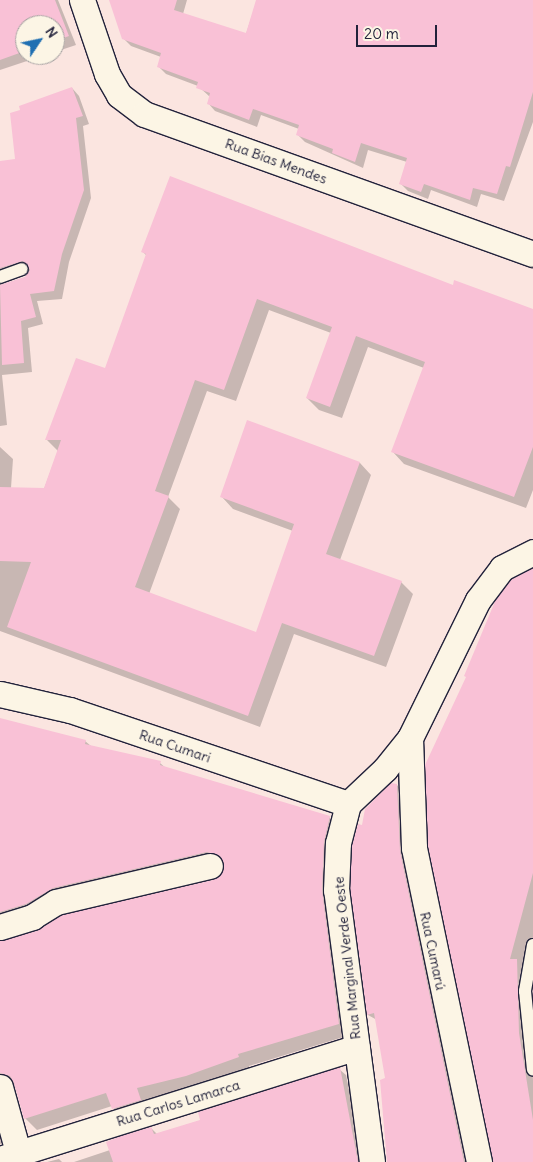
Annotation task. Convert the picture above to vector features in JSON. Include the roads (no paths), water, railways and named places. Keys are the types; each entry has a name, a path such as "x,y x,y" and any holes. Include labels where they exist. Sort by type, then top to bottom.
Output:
{"street":[{"name":"Rua Bias Mendes","path":"82,0 107,74 119,94 144,114 533,254"},
{"path":"348,804 385,769 410,738 478,600 502,568 533,552"},
{"name":"Rua Cumari","path":"0,694 70,710 348,804"},
{"name":"Rua Cumarú","path":"410,738 414,848 479,1162"},
{"name":"Rua Marginal Verde Oeste","path":"348,804 338,843 336,890 372,1162"},
{"path":"0,927 32,917 56,902 210,866"},
{"name":"Rua Carlos Lamarca","path":"9,1155 357,1047"},
{"path":"0,1087 9,1155"}],"lane":[{"path":"0,277 22,269"},
{"path":"533,945 525,990 533,1070"}]}
